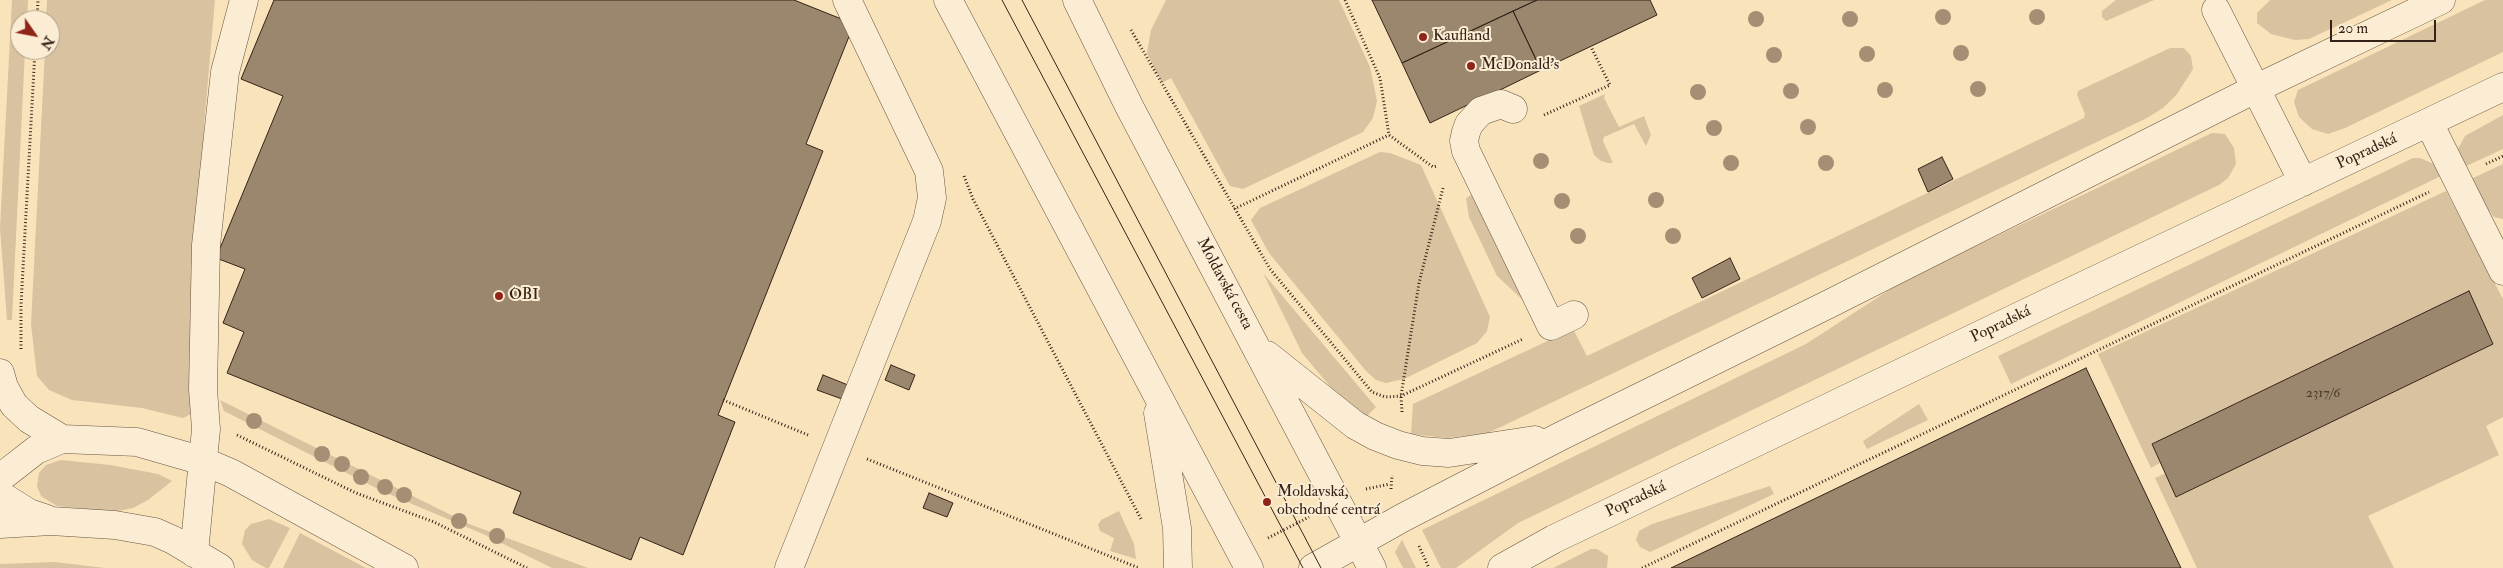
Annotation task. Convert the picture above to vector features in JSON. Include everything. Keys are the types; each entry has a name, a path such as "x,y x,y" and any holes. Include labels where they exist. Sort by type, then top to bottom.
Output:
{"street":[{"path":"194,553 206,429 203,389 206,245 225,72 244,0"},
{"path":"789,568 927,222 932,198 930,171 847,0"},
{"path":"948,0 1245,561"},
{"name":"Moldavská cesta","path":"1077,0 1129,106 1258,348 1372,568"},
{"path":"1313,568 1358,542 1561,436 1820,309 2257,88 2441,0"},
{"path":"2216,10 2303,182"},
{"name":"Popradská","path":"1502,568 1554,540 2503,87"},
{"path":"1514,109 1501,104 1481,111 1469,124 1466,132 1464,141 1466,152 1551,326 1574,315"},
{"path":"2429,123 2503,271"},
{"path":"1258,348 1355,425 1375,436 1398,445 1422,451 1449,453 1561,436"},
{"path":"0,373 4,387 14,404 29,419 62,438 137,442 203,461 231,473 404,568"},
{"path":"1152,384 1170,475 1177,528 1178,568"},
{"path":"0,478 36,450 62,438"},
{"path":"0,495 29,513 50,520"},
{"path":"0,524 50,520 155,532 173,540 220,568"},
{"path":"1524,568 1554,540"}],"path":[{"path":"1234,209 1389,135 1380,78 1345,0"},
{"path":"1127,24 1270,269 1372,392 1385,397 1401,396 1526,338"},
{"path":"1577,100 1610,85 1592,47"},
{"path":"21,355 21,305 35,60"},
{"path":"1642,568 2503,156"},
{"path":"963,173 973,199 1143,525"},
{"path":"1401,396 1419,283 1443,188"},
{"path":"723,400 1140,568"},
{"path":"206,429 240,436 332,482 434,522 526,568"},
{"path":"1245,561 1270,536 1338,501"}],"shaded area":[{"path":"12,0 28,0 28,10 11,10"},
{"path":"47,0 215,0 204,125 191,414 183,418 142,408 72,400 49,390 37,376 31,324 44,60 60,60 60,10 46,10"},
{"path":"1166,0 1339,0 1370,67 1377,101 1373,118 1363,132 1243,189 1230,186 1171,78 1162,83 1147,53 1151,30"},
{"path":"2116,0 2154,0 2106,21 2102,17 2102,11"},
{"path":"2270,0 2392,0 2309,39 2295,40 2271,34 2257,23 2257,13"},
{"path":"2485,0 2503,0 2503,52 2345,128 2328,134 2312,129 2299,117 2294,102 2298,90"},
{"path":"10,38 10,60 25,60 12,320 7,320 0,228"},
{"path":"2170,48 2184,48 2191,56 2193,69 2177,94 2163,108 2147,118 1488,433 1447,438 1411,434 1413,404 1571,330 1574,331 1587,356 2084,118 2085,114 2077,95 2078,91"},
{"path":"1605,94 1604,98 1619,127 1644,116 1651,135 1646,146 1634,124 1604,137 1603,141 1613,163 1601,161 1594,155 1579,106"},
{"path":"2503,115 2503,149 2462,168 2458,149 2465,136"},
{"path":"2212,133 2225,134 2234,148 2236,164 2228,178 2219,185 1518,523 1456,568 1441,568 1422,530 1806,344 1903,281"},
{"path":"1380,152 1390,153 1421,165 1490,317 1487,331 1477,343 1404,379 1386,383 1376,380 1366,371 1269,253 1251,220 1260,208"},
{"path":"2413,158 2420,158 2434,164 2443,175 2011,384 1998,356"},
{"path":"2503,164 2503,219 2494,217 2483,203 2471,179"},
{"path":"2446,191 2503,299 2503,417 2486,426 2499,455 2368,516 2394,568 2197,568 2155,478 2166,473 2177,497 2493,343 2469,292 2152,444 2160,463 2151,468 2098,354"},
{"path":"1477,192 1524,301 1497,276 1469,217 1466,198"},
{"path":"1263,273 1376,407 1367,416 1349,405 1333,390 1302,353"},
{"path":"220,400 469,524 588,568 552,568 483,534 384,492 224,411"},
{"path":"1919,404 1928,420 1867,449 1863,441"},
{"path":"61,460 110,465 158,474 172,481 148,500 133,508 113,512 57,506 41,496 37,486 39,473 46,465"},
{"path":"1770,486 1774,494 1650,552 1640,547 1636,540 1639,531 1652,524"},
{"path":"1119,511 1134,544 1136,559 1110,551 1114,538 1100,531 1098,525 1101,520"},
{"path":"269,519 290,528 269,568 266,568 252,560 242,544 245,530 251,524"},
{"path":"300,533 366,568 283,568"},
{"path":"1402,540 1416,568 1403,568 1395,552"},
{"path":"1591,549 1597,549 1608,556 1607,568 1553,568"},
{"path":"55,562 105,568 0,568 0,564"}],"building":[{"name":"OBI","path":"274,0 794,0 854,24 806,144 823,151 718,415 735,422 683,555 640,537 631,560 513,513 521,492 227,373 244,332 223,323 245,269 216,258 283,96 241,79"},
{"name":"Kaufland","path":"1372,0 1537,0 1402,63"},
{"path":"1537,0 1650,0 1657,15 1541,70 1513,11"},
{"name":"McDonald's","path":"1513,11 1541,70 1500,90 1502,94 1484,97 1430,123 1402,63"},
{"path":"1942,157 1953,179 1928,192 1918,169"},
{"path":"1730,258 1740,279 1702,298 1692,278"},
{"path":"2469,291 2493,344 2176,497 2152,444"},
{"path":"891,365 915,375 909,390 885,380"},
{"path":"2086,368 2181,568 1671,568"},
{"path":"823,375 848,385 842,399 817,390"},
{"path":"929,493 953,503 947,517 923,508"}],"tram line":[{"path":"1002,0 1303,568"},
{"path":"1022,0 1321,568"}],"place":[{"name":"Kaufland","path":"1423,37"},
{"name":"McDonald's","path":"1471,66"},
{"name":"OBI","path":"499,296"},
{"name":"Moldavská, obchodné centrá","path":"1267,502"}]}
